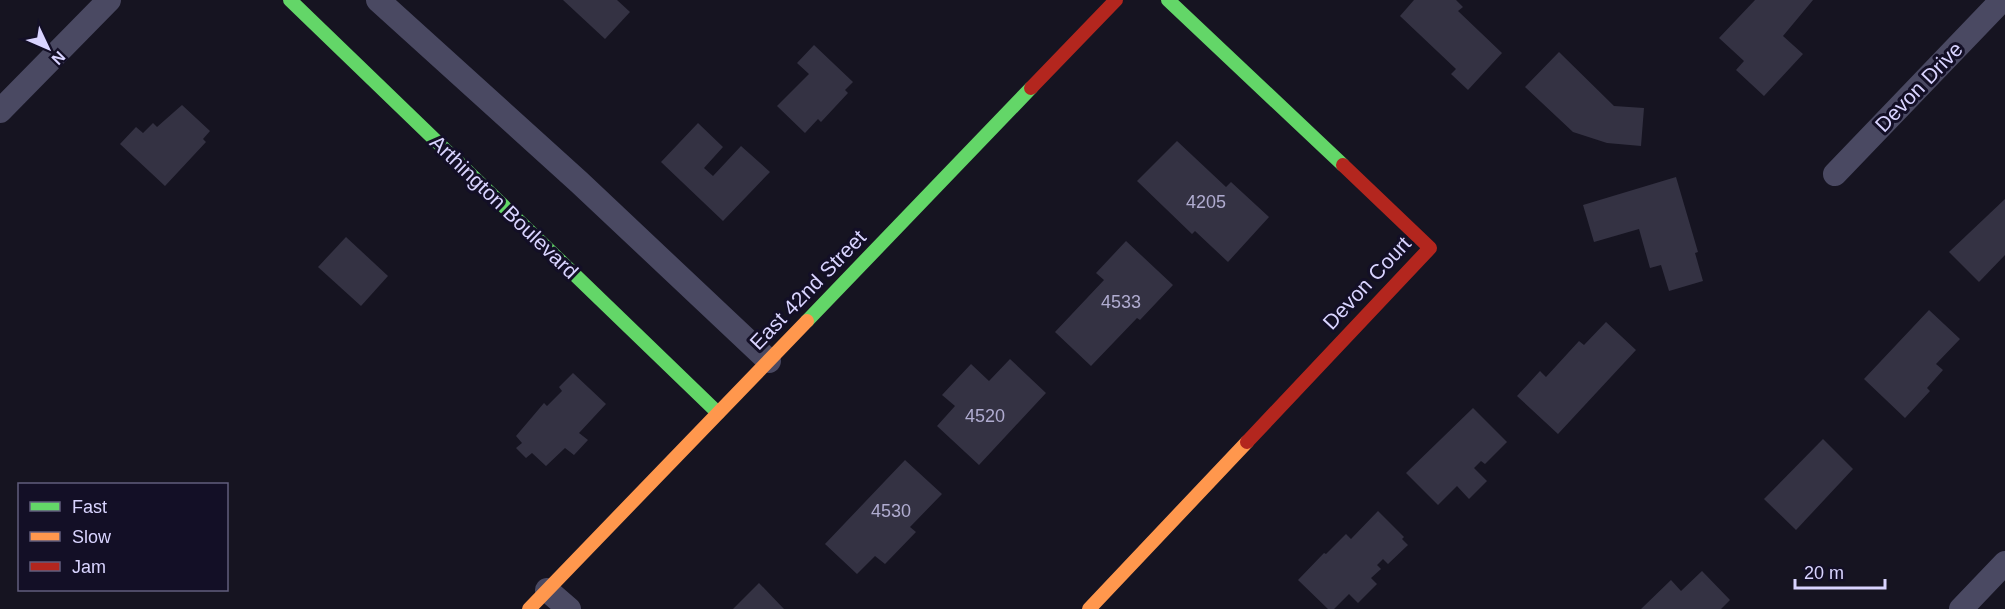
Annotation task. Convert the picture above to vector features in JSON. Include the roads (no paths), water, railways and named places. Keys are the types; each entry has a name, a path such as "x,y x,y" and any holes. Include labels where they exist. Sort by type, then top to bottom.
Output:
{"street":[{"path":"0,111 109,0"},
{"name":"Arthington Boulevard","path":"290,0 718,413"},
{"path":"378,0 579,182 769,361"},
{"name":"East 42nd Street","path":"528,609 1116,0"},
{"name":"Devon Court","path":"1089,609 1430,248 1168,0"},
{"name":"Devon Drive","path":"1835,174 2002,0"},
{"path":"1961,609 2005,563"},
{"path":"547,590 569,609"}]}
